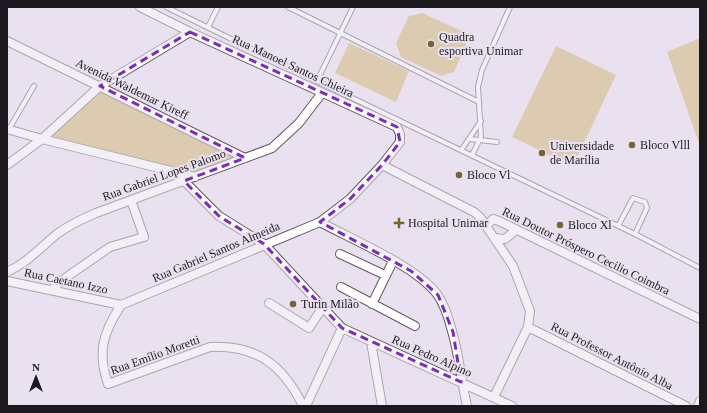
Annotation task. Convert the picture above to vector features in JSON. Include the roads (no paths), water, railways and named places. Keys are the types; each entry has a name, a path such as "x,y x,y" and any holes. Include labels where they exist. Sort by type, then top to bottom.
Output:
{"street":[{"name":"Rua Manoel Santos Chieira","path":"140,7 190,32 397,127 400,134 400,142 382,165"},
{"path":"7,165 42,139 100,86 190,32"},
{"name":"Avenida Waldemar Kireff","path":"7,41 245,158"},
{"name":"Rua Gabriel Lopes Palomo","path":"7,272 28,260 58,234 75,222 272,148 299,123 322,93"},
{"path":"8,129 42,139 195,177"},
{"name":"Rua Gabriel Santos Almeida","path":"121,305 264,244 320,222 350,199 382,165"},
{"name":"Rua Doutor Próspero Cecilio Coimbra","path":"382,165 474,212 480,217 486,226 489,221 493,219 700,319"},
{"path":"184,181 219,216 264,244 342,328 305,406"},
{"path":"51,290 68,276 110,247 144,237 131,200"},
{"path":"320,222 393,261 427,284 438,295 453,332 461,382 467,406"},
{"path":"486,226 513,266 530,311 528,327 494,397"},
{"path":"494,238 505,239 516,230"},
{"path":"340,254 385,276"},
{"path":"372,304 393,261"},
{"name":"Rua Caetano Izzo","path":"7,281 121,305"},
{"path":"341,287 415,326"},
{"path":"269,303 309,328 323,308"},
{"name":"Rua Emílio Moretti","path":"121,305 111,320 102,345 104,371 108,384 210,347 225,346 254,353 266,359 281,372 305,406"},
{"name":"Rua Professor Antônio Alba","path":"528,327 686,406"},
{"name":"Rua Pedro Alpino","path":"342,328 512,406"},
{"path":"371,342 382,406"},
{"path":"698,406 700,401"}],"lane":[{"path":"166,7 317,81 462,149 635,234 700,268"},
{"path":"208,27 218,7"},
{"path":"288,7 479,102"},
{"path":"317,81 353,7"},
{"path":"472,155 480,141 481,121 478,87 482,70 510,7"},
{"path":"8,129 34,86"},
{"path":"462,149 470,140 481,121"},
{"path":"470,140 497,142"},
{"path":"618,226 633,198 645,202 647,208 635,234"}],"place":[{"name":"Quadra esportiva Unimar","path":"431,44"},
{"name":"Bloco Vlll","path":"632,145"},
{"name":"Universidade de Marília","path":"542,153"},
{"name":"Bloco Vl","path":"459,175"},
{"name":"Hospital Unimar","path":"399,223"},
{"name":"Bloco Xl","path":"560,225"},
{"name":"Turin Milão","path":"293,304"}]}
